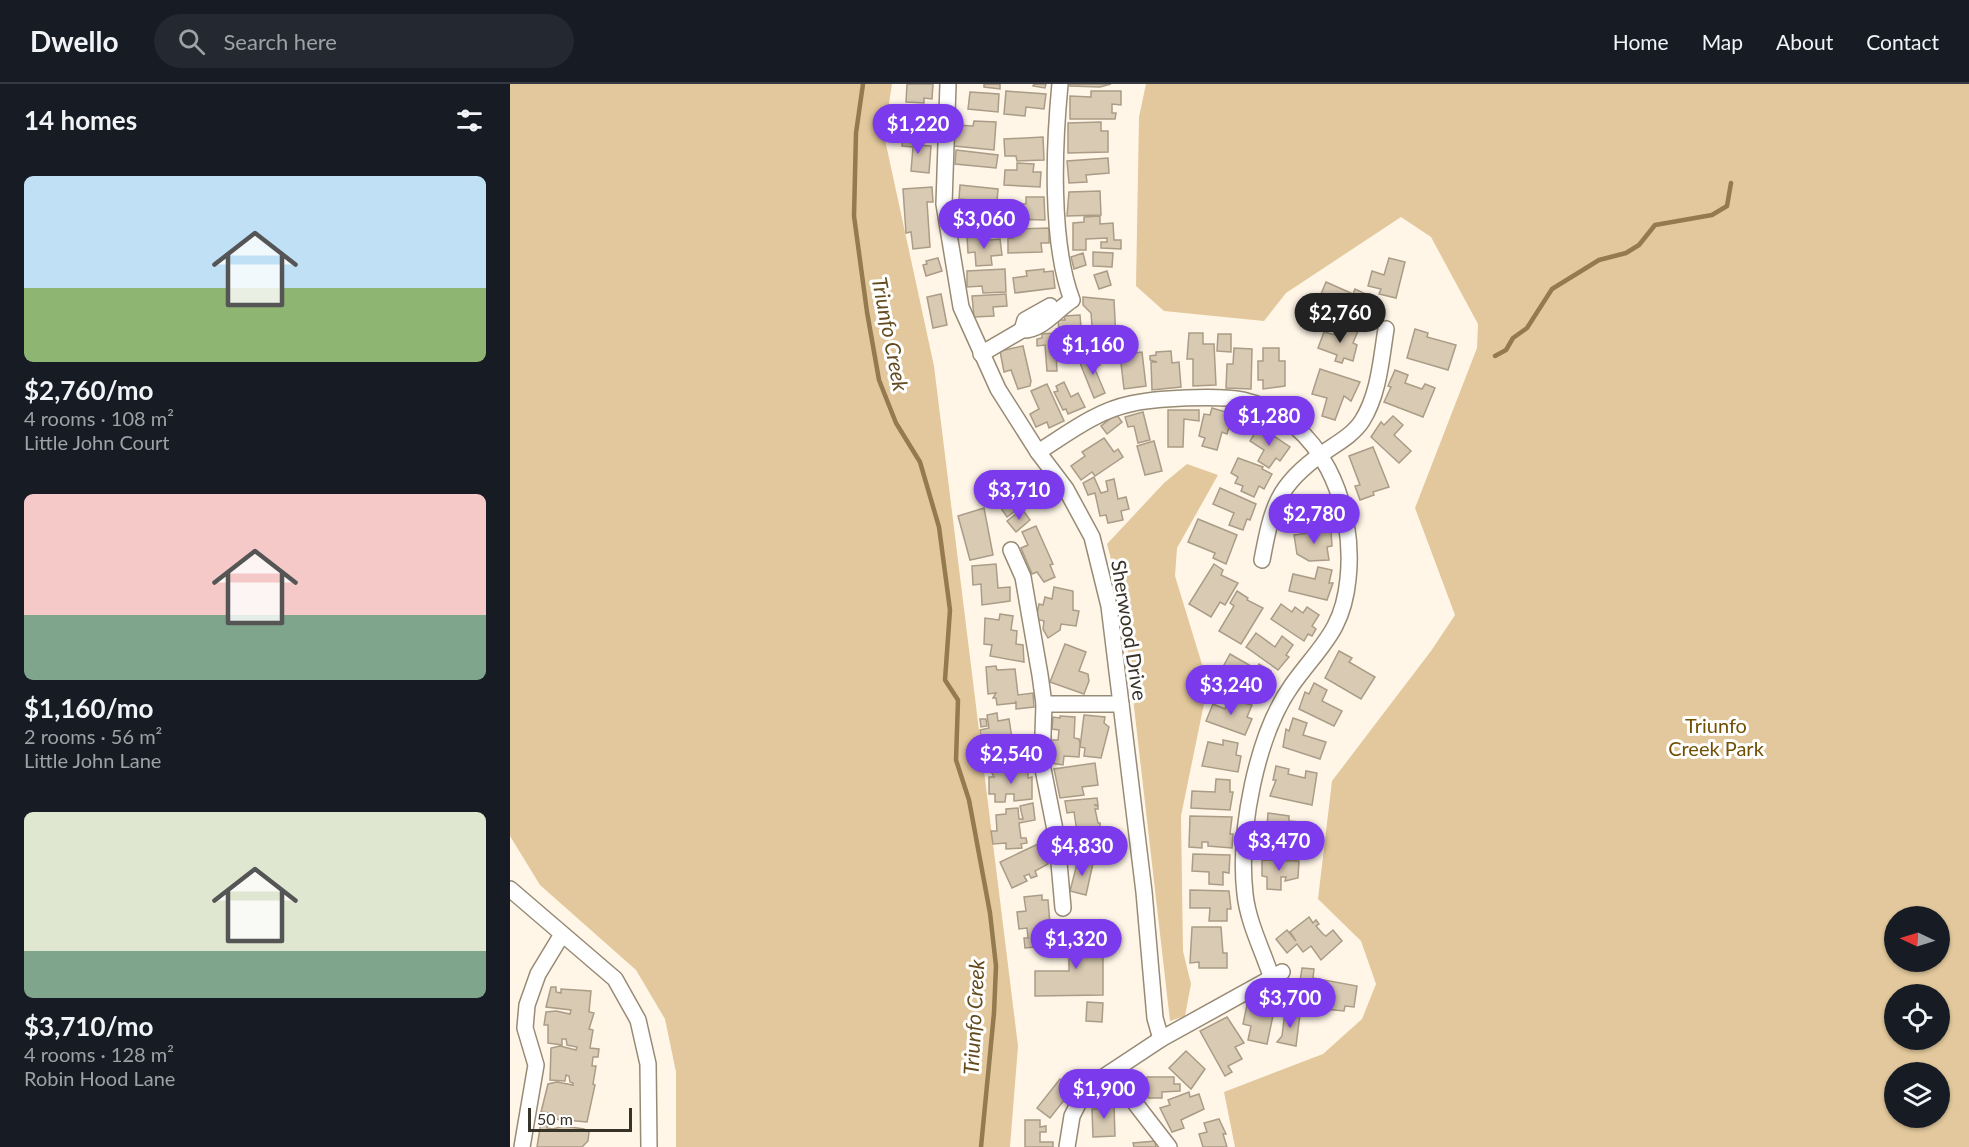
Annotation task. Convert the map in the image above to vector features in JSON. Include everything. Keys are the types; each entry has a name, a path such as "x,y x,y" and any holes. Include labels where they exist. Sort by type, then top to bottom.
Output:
{"street":[{"name":"Sherwood Drive","path":"948,84 944,204 962,307 998,389 1038,452 1066,489 1092,537 1109,606 1144,892 1155,1018 1161,1039"},
{"path":"981,354 1022,330 1029,330 1062,310 1069,302 1060,250 1056,162 1060,84"},
{"path":"1262,560 1269,524 1282,491 1303,468 1361,423 1374,399 1386,329"},
{"path":"1038,452 1089,419 1129,404 1173,398 1242,400 1278,414 1304,433 1321,454 1335,480 1346,518 1348,579 1339,622 1323,648 1291,686 1269,724 1258,758 1250,805 1245,893 1253,928 1276,974 1161,1039 1099,1080 1079,1102 1072,1116 1066,1147"},
{"path":"1011,550 1023,577 1044,704 1042,764 1057,840 1063,908"},
{"path":"1044,704 1121,704"},
{"path":"510,889 561,936 615,980 638,1020 648,1064 649,1147"},
{"path":"522,1147 536,1065 517,1029 538,974 561,936"},
{"path":"1111,1072 1169,1147"}],"green space":[{"path":"510,84 892,84 884,135 934,366 1018,1046 1010,1147 676,1147 676,1072 665,1019 636,970 540,885 510,836"},
{"name":"Triunfo Creek Park","path":"1146,84 1969,84 1969,1147 1235,1147 1224,1092 1323,1054 1362,1019 1376,984 1361,941 1318,899 1332,781 1431,651 1455,615 1415,508 1477,348 1478,324 1431,237 1401,217 1286,293 1264,321 1164,311 1136,286 1139,117"},
{"path":"1187,464 1218,475 1177,548 1175,576 1208,684 1181,816 1183,951 1191,984 1185,1016 1170,1021 1122,602 1107,544 1164,483"}],"building":[{"path":"907,84 933,84 932,99 924,98 924,103 906,102"},
{"path":"984,84 1000,84 1000,89 984,87"},
{"path":"1034,84 1046,84 1045,88 1033,86"},
{"path":"1070,84 1111,84 1100,87 1070,86"},
{"path":"1006,91 1046,94 1044,109 1026,107 1025,116 1004,114"},
{"path":"1091,91 1121,91 1121,105 1112,104 1112,113 1116,113 1115,119 1070,119 1070,96 1091,97"},
{"path":"970,92 999,94 998,112 968,109"},
{"path":"974,121 996,122 994,150 954,146 956,125 973,126"},
{"path":"1101,122 1101,131 1108,131 1108,152 1068,153 1068,123"},
{"path":"903,134 914,135 913,145 931,146 929,173 911,171 913,147 902,146"},
{"path":"1043,137 1044,160 1017,161 1016,156 1005,156 1004,139"},
{"path":"956,150 998,155 996,168 955,164"},
{"path":"1108,158 1109,173 1086,175 1087,182 1069,183 1067,161"},
{"path":"1017,163 1034,164 1033,172 1041,172 1040,187 1004,185 1005,170 1017,170"},
{"path":"960,185 998,189 997,202 959,199"},
{"path":"932,187 933,202 927,202 930,247 913,249 911,232 906,233 903,189"},
{"path":"1100,191 1101,215 1067,216 1069,192"},
{"path":"1026,197 1044,197 1045,220 1005,219 1007,203 1026,204"},
{"path":"976,203 982,205 983,209 997,208 998,223 989,223 989,230 957,233 955,210 961,210 961,205"},
{"path":"1100,216 1100,224 1113,223 1114,240 1121,240 1121,249 1101,248 1101,242 1107,242 1107,238 1086,239 1086,250 1073,250 1073,223 1084,222 1084,217"},
{"path":"1049,228 1049,243 1041,243 1042,252 1008,253 1008,238 1013,238 1013,229"},
{"path":"979,236 980,241 1000,239 1002,255 991,256 992,265 976,266 975,252 968,253 967,237"},
{"path":"1093,252 1113,253 1112,267 1093,266"},
{"path":"1083,253 1086,265 1074,269 1071,257"},
{"path":"938,258 942,271 926,276 923,265 927,264 926,261"},
{"path":"1389,258 1405,262 1396,298 1379,294 1381,289 1368,286 1372,271 1384,275"},
{"path":"1005,269 1006,292 983,293 982,286 967,287 967,271"},
{"path":"1044,269 1044,272 1053,271 1055,288 1015,293 1013,278 1027,276 1026,271"},
{"path":"1107,271 1111,285 1099,289 1094,275"},
{"path":"1326,282 1353,294 1355,289 1368,295 1354,323 1316,306"},
{"path":"941,294 947,325 933,328 927,297"},
{"path":"1006,294 1007,306 993,307 994,316 974,317 972,296"},
{"path":"1083,297 1114,300 1116,340 1098,341 1098,326 1092,326 1091,313 1083,305"},
{"path":"1080,315 1083,353 1067,355 1065,331 1059,331 1058,320 1065,320 1064,316"},
{"path":"1344,326 1358,331 1353,343 1357,345 1353,361 1344,358 1342,363 1335,361 1337,355 1318,348 1324,332 1340,336"},
{"path":"1415,329 1428,333 1427,337 1456,345 1448,370 1407,358"},
{"path":"1055,333 1057,371 1047,371 1045,345 1037,346 1037,339 1042,338 1042,334"},
{"path":"1189,333 1203,333 1203,344 1214,344 1216,385 1193,386 1193,359 1187,359"},
{"path":"1218,334 1231,334 1231,352 1217,351"},
{"path":"1023,346 1031,381 1030,386 1018,389 1011,370 1004,372 1000,351"},
{"path":"1234,348 1252,349 1251,389 1226,388 1227,364 1233,364"},
{"path":"1263,348 1279,348 1279,361 1285,361 1285,386 1263,389 1263,380 1258,380 1258,361 1263,361"},
{"path":"1171,351 1172,363 1179,362 1181,387 1152,390 1151,362 1157,362 1150,360 1150,356 1156,355 1156,352"},
{"path":"1142,352 1146,386 1124,389 1120,355"},
{"path":"1096,356 1100,365 1094,367 1105,393 1094,398 1080,363"},
{"path":"1320,369 1360,382 1351,401 1344,396 1335,420 1322,416 1327,398 1312,394"},
{"path":"1395,370 1408,375 1405,383 1422,389 1425,384 1435,388 1423,417 1384,402"},
{"path":"1064,382 1071,397 1078,393 1085,407 1068,414 1066,409 1063,410 1054,392 1058,391 1056,386"},
{"path":"1047,384 1064,421 1049,428 1047,422 1036,427 1030,414 1039,409 1031,391"},
{"path":"1212,408 1233,414 1227,434 1222,432 1217,450 1202,446 1205,438 1199,436 1204,414 1210,415"},
{"path":"1168,410 1199,410 1199,421 1184,419 1183,447 1168,447"},
{"path":"1143,412 1150,440 1138,443 1134,426 1128,427 1125,417"},
{"path":"1116,414 1122,422 1107,434 1101,426"},
{"path":"1393,416 1403,425 1394,435 1411,451 1399,463 1371,437 1381,422 1384,425"},
{"path":"1259,426 1290,447 1280,461 1276,458 1269,468 1258,461 1264,450 1250,441"},
{"path":"1104,438 1114,452 1118,449 1123,457 1095,476 1092,472 1081,480 1071,466 1085,456 1082,452"},
{"path":"1154,441 1162,471 1145,475 1137,446"},
{"path":"1373,447 1389,487 1373,492 1374,495 1360,500 1355,486 1360,485 1349,456"},
{"path":"1238,458 1263,467 1262,469 1272,474 1264,489 1259,486 1254,497 1241,491 1243,486 1235,483 1238,477 1231,473"},
{"path":"1094,477 1101,493 1108,491 1106,481 1114,479 1118,499 1126,497 1129,509 1121,511 1123,520 1108,523 1106,515 1100,516 1095,493 1088,495 1083,483"},
{"path":"1001,483 1019,508 1007,517 989,491"},
{"path":"1220,488 1256,504 1243,530 1229,525 1234,513 1213,504"},
{"path":"1325,495 1327,512 1323,512 1325,525 1310,527 1308,515 1292,518 1289,502"},
{"path":"984,508 993,555 970,560 958,516"},
{"path":"1022,509 1030,520 1016,532 1007,521"},
{"path":"1198,519 1237,535 1226,564 1213,558 1215,553 1188,542"},
{"path":"1036,526 1053,564 1050,565 1055,577 1044,582 1037,572 1032,574 1021,548 1028,545 1022,532"},
{"path":"1331,530 1332,546 1327,547 1329,560 1309,561 1297,554 1294,535"},
{"path":"996,564 998,588 1010,587 1010,601 982,605 981,584 973,585 972,566"},
{"path":"1214,564 1223,570 1221,575 1238,583 1225,605 1220,602 1211,617 1189,604"},
{"path":"1318,567 1332,570 1329,583 1333,583 1327,600 1289,591 1293,574 1315,579"},
{"path":"1054,587 1073,591 1073,610 1079,611 1076,626 1061,624 1060,630 1048,638 1043,629 1044,621 1036,619 1039,604 1043,605 1045,597 1052,599"},
{"path":"1237,591 1248,598 1247,600 1263,608 1241,644 1219,631 1234,606 1230,603"},
{"path":"1281,604 1292,612 1295,607 1303,613 1307,607 1319,615 1312,626 1316,629 1312,636 1308,634 1304,641 1271,619"},
{"path":"1000,614 1013,616 1011,630 1017,631 1016,644 1023,645 1024,662 990,656 992,645 984,644 985,618 999,620"},
{"path":"1256,633 1275,647 1282,636 1293,645 1286,655 1289,657 1278,670 1246,647"},
{"path":"1065,644 1086,652 1079,671 1088,674 1089,681 1084,694 1050,682"},
{"path":"1339,651 1352,658 1349,662 1375,677 1361,699 1325,678"},
{"path":"1230,654 1256,669 1259,664 1271,671 1254,697 1218,676"},
{"path":"996,666 997,670 1015,669 1018,695 1033,693 1034,707 1016,709 1016,701 997,705 996,698 993,698 996,693 988,694 986,667"},
{"path":"1314,683 1327,690 1322,701 1342,711 1334,726 1299,709 1305,692 1309,694"},
{"path":"1228,699 1252,705 1247,717 1252,719 1245,735 1206,721 1213,704 1225,709"},
{"path":"997,713 998,721 1009,719 1014,751 1022,750 1024,765 998,766 992,750 983,751 980,730 989,728 987,715"},
{"path":"1084,715 1105,717 1104,723 1109,727 1101,758 1084,756 1085,748 1080,747"},
{"path":"1060,716 1075,717 1074,738 1079,739 1080,743 1079,757 1064,756 1063,765 1051,763 1051,740 1058,740 1059,730 1052,729 1053,717 1060,718"},
{"path":"1293,718 1307,723 1303,735 1326,742 1320,759 1283,747 1286,729 1289,731"},
{"path":"980,719 986,719 987,726 981,727"},
{"path":"1223,740 1238,743 1236,755 1241,756 1238,772 1202,766 1208,742 1223,745"},
{"path":"992,751 993,757 986,758 985,753"},
{"path":"1095,763 1098,785 1082,787 1084,795 1060,798 1054,769"},
{"path":"1276,766 1289,769 1288,774 1305,778 1306,771 1317,773 1312,805 1270,796 1276,780 1273,780"},
{"path":"991,771 1028,771 1028,778 1032,777 1032,799 1014,801 1014,794 1006,794 1005,802 995,802 995,794 989,794 989,777 994,777"},
{"path":"1216,779 1230,780 1230,792 1233,792 1230,810 1191,808 1192,791 1215,792"},
{"path":"1097,798 1098,805 1094,805 1098,806 1098,809 1095,809 1098,823 1100,823 1101,840 1086,842 1084,831 1077,832 1074,812 1067,813 1065,801"},
{"path":"1033,803 1035,820 1019,823 1021,838 1026,838 1027,843 1021,844 1022,848 1006,849 1006,843 993,844 991,831 997,831 996,815 1006,814 1006,809 1018,808 1019,819 1023,819 1020,806"},
{"path":"1268,813 1289,816 1289,821 1311,823 1308,849 1266,844 1270,827 1267,827"},
{"path":"1190,816 1232,817 1230,834 1233,834 1232,848 1208,846 1208,842 1202,842 1202,848 1189,847"},
{"path":"1038,844 1048,864 1035,871 1037,876 1031,878 1029,874 1024,876 1027,881 1012,888 1000,862"},
{"path":"1193,854 1230,855 1229,873 1223,872 1223,885 1209,884 1209,872 1192,871"},
{"path":"1078,860 1093,863 1086,895 1070,891"},
{"path":"1262,860 1299,861 1298,878 1285,881 1286,877 1281,877 1281,890 1267,889 1267,877 1262,876"},
{"path":"1190,890 1229,891 1231,909 1227,909 1227,921 1209,921 1210,908 1190,908"},
{"path":"1042,895 1042,900 1048,900 1050,924 1044,925 1045,946 1025,948 1024,938 1028,938 1027,928 1019,929 1017,912 1026,911 1024,897"},
{"path":"1309,917 1313,923 1316,920 1319,924 1316,926 1323,934 1326,936 1333,930 1342,941 1321,960 1311,946 1303,952 1297,944 1287,953 1276,939 1287,930 1296,941 1290,932"},
{"path":"1192,927 1221,927 1223,953 1227,953 1227,968 1199,968 1199,962 1190,963"},
{"path":"1069,933 1103,933 1103,995 1035,996 1035,971 1069,971"},
{"path":"1302,968 1314,969 1313,978 1357,986 1354,1007 1345,1006 1344,1011 1324,1009 1324,1004 1310,1002 1312,982 1300,981"},
{"path":"551,987 556,987 556,992 561,993 561,989 591,991 589,1012 594,1013 589,1029 593,1030 590,1048 599,1049 598,1057 593,1057 592,1066 596,1066 593,1084 595,1085 587,1122 554,1119 555,1114 541,1112 548,1084 557,1082 573,1085 569,1076 566,1075 565,1081 550,1080 551,1048 560,1046 576,1050 577,1047 567,1045 566,1039 562,1039 562,1045 548,1043 548,1025 544,1025 546,1012 556,1011 570,1014 571,1010 546,1007"},
{"path":"1250,991 1270,995 1268,1005 1275,1006 1267,1044 1248,1040 1251,1026 1243,1024"},
{"path":"1087,1002 1103,1003 1102,1022 1086,1021"},
{"path":"1285,1012 1300,1014 1296,1046 1277,1042 1282,1036"},
{"path":"1227,1017 1244,1043 1235,1047 1242,1059 1228,1066 1232,1072 1225,1076 1200,1031"},
{"path":"1186,1051 1205,1069 1191,1089 1169,1068"},
{"path":"1147,1077 1174,1077 1174,1084 1180,1084 1180,1091 1162,1092 1162,1098 1148,1098"},
{"path":"1060,1079 1073,1089 1050,1118 1037,1108"},
{"path":"1189,1092 1190,1097 1199,1094 1204,1109 1181,1120 1184,1128 1172,1132 1160,1108 1170,1105 1168,1100"},
{"path":"1098,1100 1106,1100 1106,1106 1114,1106 1115,1136 1093,1137 1092,1109 1099,1109"},
{"path":"1219,1119 1226,1134 1223,1134 1227,1147 1203,1147 1199,1134 1207,1132 1204,1123"},
{"path":"1025,1120 1040,1120 1040,1127 1046,1126 1046,1132 1040,1132 1040,1142 1053,1142 1053,1147 1025,1147"},
{"path":"541,1122 548,1123 547,1128 553,1129 564,1126 584,1129 589,1132 588,1141 582,1147 537,1147"},
{"path":"1155,1141 1156,1147 1134,1147 1133,1143"}],"waterway":[{"name":"Triunfo Creek","path":"863,84 856,133 854,216 867,312 879,380 896,423 920,462 939,527 950,610 945,680 958,700 956,760 969,800 990,913 996,966 994,1013 981,1147"},
{"path":"1495,356 1506,350 1513,338 1527,328 1552,289 1599,260 1626,253 1639,245 1655,225 1712,215 1727,206 1731,183"}]}
